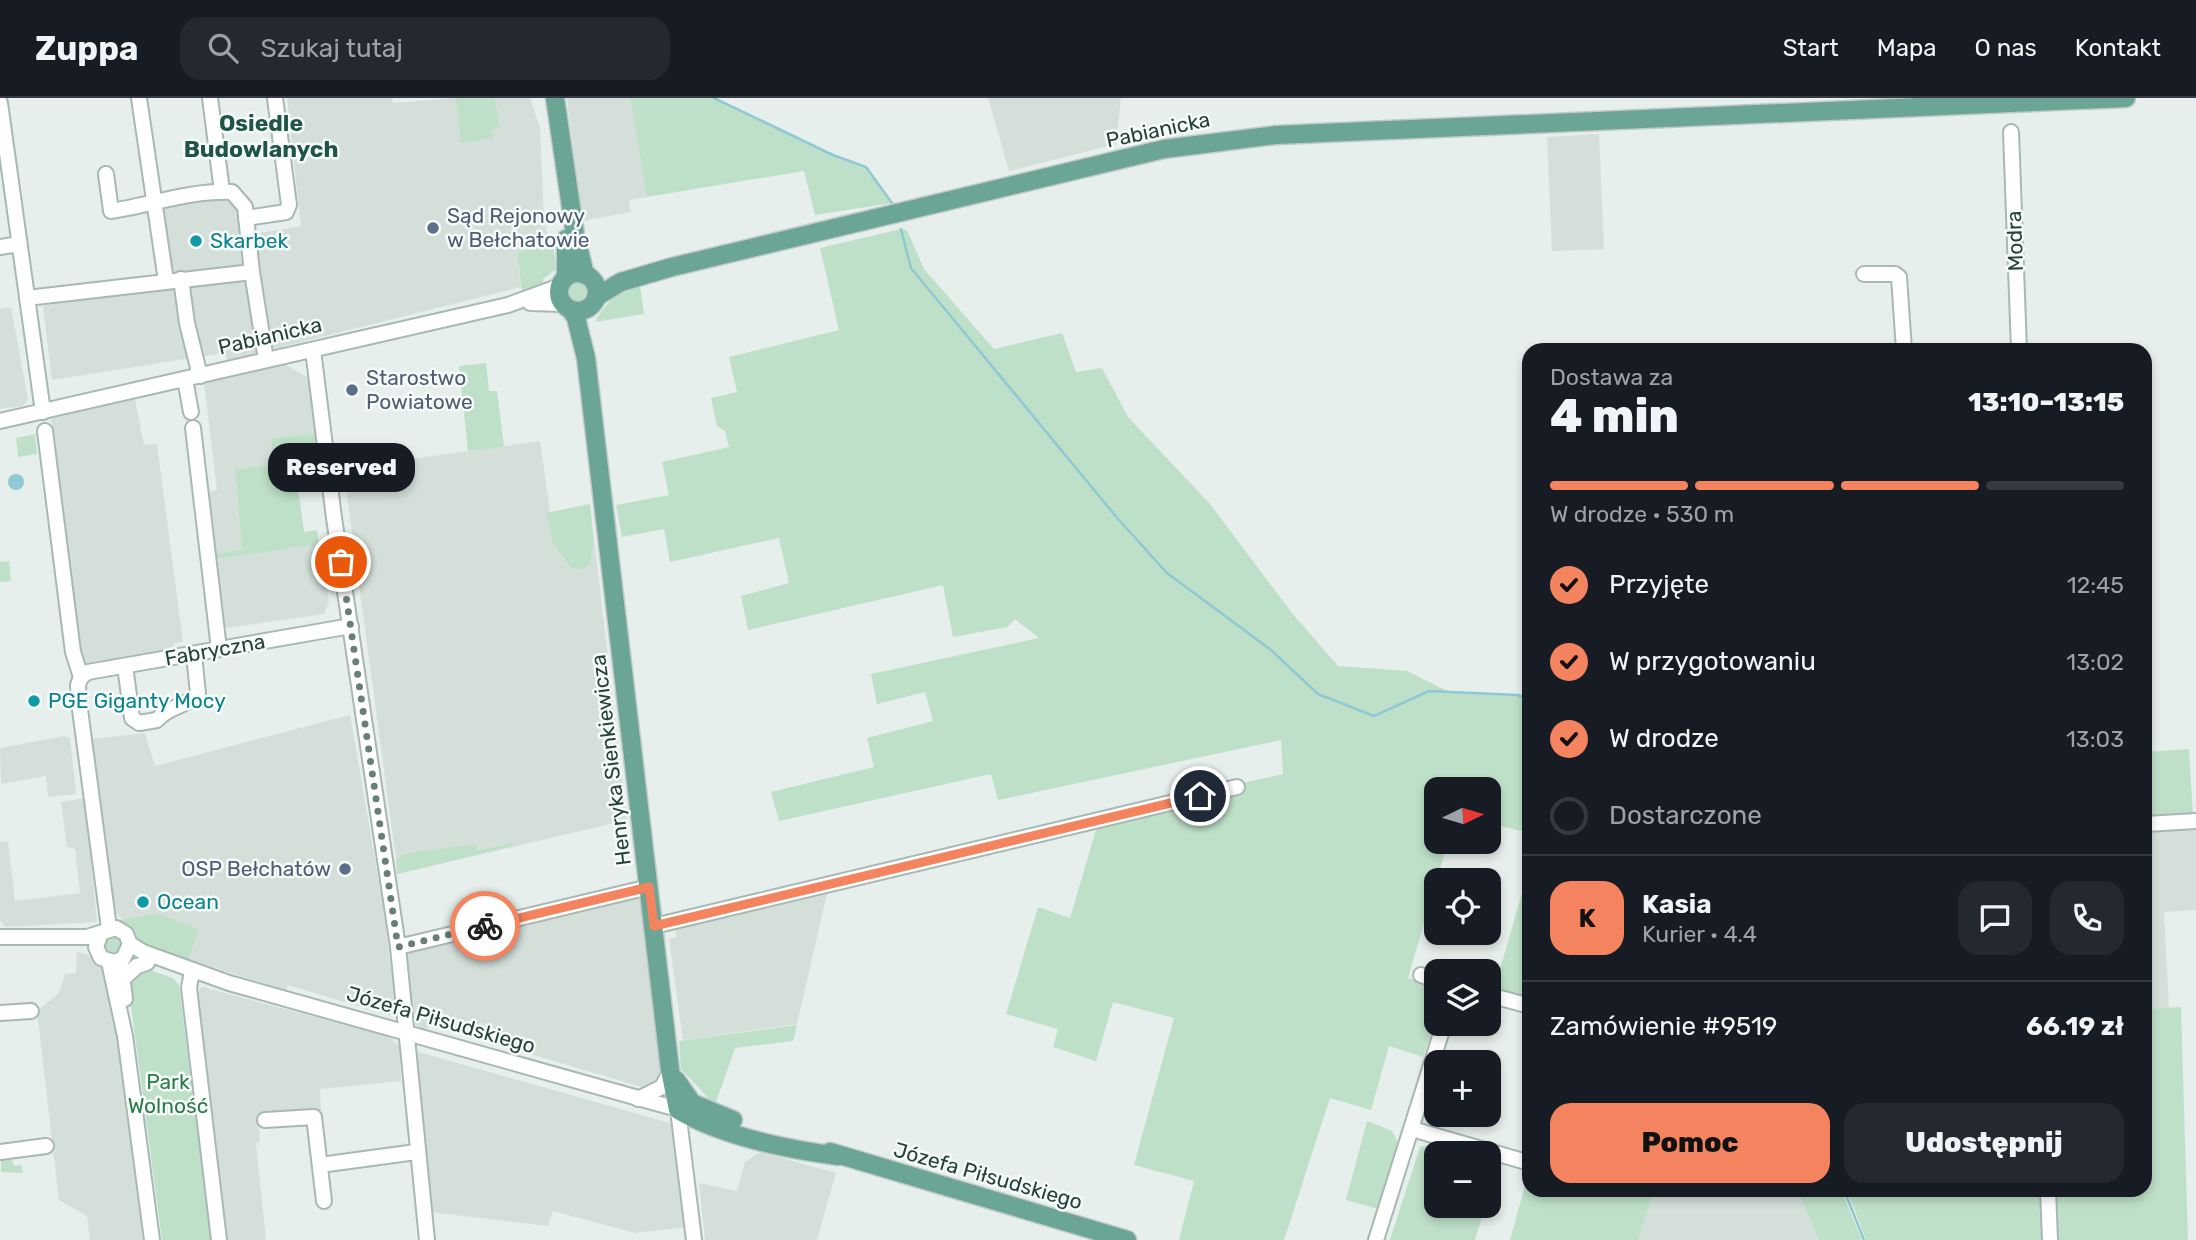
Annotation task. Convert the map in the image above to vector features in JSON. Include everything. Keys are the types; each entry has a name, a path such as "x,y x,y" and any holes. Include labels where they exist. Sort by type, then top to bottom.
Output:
{"main road":[{"path":"555,98 558,123"},
{"name":"Pabianicka","path":"565,294 593,302 621,282 672,267 1164,149 1215,140 1276,135 2126,98"},
{"name":"Henryka Sienkiewicza","path":"558,123 566,161 575,234 593,302 586,358"},
{"name":"Henryka Sienkiewicza","path":"558,123 565,294 576,318 586,358 671,1071 678,1110"},
{"name":"Pabianicka","path":"565,294 588,277 672,267"},
{"path":"671,1071 688,1100 706,1119"},
{"name":"Józefa Piłsudskiego","path":"678,1110 706,1119 802,1140 838,1156 1127,1240"}],"street":[{"path":"139,98 166,281"},
{"path":"210,98 222,191"},
{"path":"246,218 286,212 289,205 275,98"},
{"path":"0,103 3,144 43,412"},
{"name":"Modra","path":"2011,132 2019,343"},
{"path":"106,174 111,211 222,191 232,192 241,200 246,218 266,360"},
{"path":"0,247 19,244"},
{"path":"27,298 252,272"},
{"path":"1864,274 1895,274 1899,277 1904,343"},
{"path":"181,279 193,377 191,412"},
{"name":"Pabianicka","path":"0,421 565,294"},
{"path":"313,350 398,947 404,1033 427,1240"},
{"path":"193,428 219,649"},
{"path":"45,431 73,652 81,677 78,685 79,702 105,931 97,950"},
{"name":"Fabryczna","path":"81,677 88,672 351,626"},
{"path":"124,666 132,718 139,723 158,720 164,711 190,703 198,694 194,653"},
{"path":"654,926 1237,787"},
{"path":"2152,824 2196,821"},
{"path":"398,947 649,887"},
{"name":"Józefa Piłsudskiego","path":"105,931 122,930 130,944 192,971"},
{"path":"6,937 87,937 105,931"},
{"path":"6,937 85,946 117,961 124,978 125,1035"},
{"path":"130,944 117,961 152,1240"},
{"name":"Józefa Piłsudskiego","path":"117,961 192,971 678,1110"},
{"path":"124,978 137,966 147,963"},
{"path":"192,971 189,988 219,1240"},
{"path":"1501,998 1522,1004"},
{"path":"0,1013 31,1011"},
{"path":"1376,1240 1440,1036"},
{"path":"638,1099 662,1087 671,1071"},
{"name":"Henryka Sienkiewicza","path":"678,1110 694,1240"},
{"path":"265,1120 314,1117 324,1201"},
{"path":"682,1138 706,1119"},
{"path":"1412,1129 1522,1161"},
{"path":"0,1152 46,1146"},
{"path":"320,1165 416,1152"},
{"path":"2049,1197 2050,1240"}],"shaded area":[{"path":"287,98 392,98 393,103 456,98 462,143 499,128 495,98 530,98 540,128 544,218 549,241 517,253 521,287 273,349 255,234 301,226"},
{"path":"567,98 630,98 647,197 629,200 631,212 582,221"},
{"path":"988,98 1121,98 1116,144 1009,171"},
{"path":"1599,134 1604,249 1552,251 1547,137"},
{"path":"224,198 236,202 241,214 258,353 228,360 224,353 52,380 43,306 171,285 161,206"},
{"path":"11,307 28,400 22,406 0,409 0,309"},
{"path":"284,364 309,378 315,434 271,438 274,465 235,469 242,550 210,554 203,493 217,490 204,382"},
{"path":"135,399 144,445 157,444 183,642 175,643 172,650 87,664 80,653 51,419"},
{"path":"540,441 550,512 590,504 627,820 398,874 344,473 383,470 383,463"},
{"path":"319,544 329,602 324,614 220,629 211,560"},
{"path":"350,715 383,906 396,1008 393,1014 387,1015 288,985 286,991 143,944 113,909 92,739 145,733 155,766"},
{"path":"64,736 70,738 76,794 48,797 46,776 1,784 0,748"},
{"path":"85,798 97,922 6,927 0,921 0,842 8,841 15,901 80,893 75,849 67,847 61,802"},
{"path":"2196,828 2196,910 2164,912 2169,1008 2152,1009 2152,831"},
{"path":"827,894 797,1024 683,1040 669,939 677,937 675,929"},
{"path":"641,896 660,1053 660,1074 654,1086 645,1088 435,1026 423,1029 411,1021 405,957 408,952"},
{"path":"77,952 87,954 104,969 112,999 143,1240 90,1240 87,1216 59,1200 37,1011 59,993 65,974 76,973"},
{"path":"200,988 389,1037 399,1046 401,1081 320,1089 321,1113 258,1117 260,1142 256,1143 266,1240 228,1240 198,996"},
{"path":"415,1051 670,1123 674,1127 687,1227 635,1233 553,1211 548,1226 429,1212"},
{"path":"760,1152 836,1173 817,1240 705,1240 699,1183 737,1191 745,1162"},
{"path":"1652,1197 1800,1197 1819,1240 1638,1240"}],"green space":[{"path":"456,98 495,98 500,128 492,130 493,138 461,143"},
{"path":"630,98 714,98 833,155 866,167 892,203 815,215 804,171 647,197"},
{"path":"901,229 907,230 924,269 994,349 1062,333 1076,372 1102,368 1128,417 1210,504 1292,613 1338,666 1407,671 1449,692 1522,697 1522,831 1502,826 1502,777 1424,777 1424,854 1444,854 1440,868 1424,868 1424,924 1408,978 1424,984 1424,1036 1430,1036 1423,1057 1389,1046 1371,1110 1330,1098 1284,1240 1179,1240 1194,1181 1134,1165 1174,1018 1113,1002 1096,1061 1053,1047 1058,1029 1006,1014 1038,907 1070,918 1100,816 1283,774 1281,740 998,800 991,774 779,821 771,792 874,767 867,738 933,721 925,692 877,704 871,674 1039,638 1015,619 1007,627 953,637 943,585 748,630 741,596 789,583 779,538 670,562 664,529 622,537 616,505 669,495 662,462 729,447 725,431 717,426 711,398 737,392 729,357 839,330 820,248"},
{"path":"549,241 553,245 556,269 543,279 543,286 522,291 517,253"},
{"path":"578,282 586,285 589,293 586,301 578,304 570,301 567,293 570,285"},
{"path":"640,286 644,314 595,322 613,299"},
{"path":"486,363 489,391 497,391 504,447 468,451 459,366"},
{"path":"41,433 35,436 37,454 18,457 16,438"},
{"path":"315,434 316,448 293,451 304,532 317,530 319,544 211,560 210,554 242,550 235,469 273,465 271,438"},
{"path":"590,504 593,537 591,563 584,569 571,568 553,543 547,513"},
{"path":"9,561 11,581 0,582 0,562"},
{"path":"2189,749 2193,816 2152,818 2152,752"},
{"path":"512,843 513,846 397,874 396,861 403,854 476,844 478,851"},
{"path":"1522,893 1522,998 1501,992 1501,966"},
{"path":"159,914 198,929 189,960 148,948 119,920"},
{"path":"114,935 124,944 117,955 105,953 102,943"},
{"name":"Park Wolność","path":"146,969 173,978 179,985 211,1240 162,1240 129,990 135,975"},
{"path":"2181,1007 2188,1240 1866,1240 1850,1197 2152,1197 2152,1009"},
{"path":"797,1025 793,1041 735,1048 715,1105 681,1069 679,1041"},
{"path":"1367,1121 1392,1131 1398,1143 1378,1209 1346,1200"},
{"path":"1424,1146 1424,1218 1481,1218 1475,1240 1390,1240 1420,1147"},
{"path":"11,1157 14,1166 21,1165 23,1173 1,1172 1,1160"},
{"path":"1522,1196 1652,1197 1638,1240 1510,1240"},
{"path":"1800,1197 1844,1197 1862,1240 1819,1240"}],"water":[{"path":"13,474 19,474 24,482 22,488 13,490 8,485 8,479"}],"waterway":[{"path":"714,98 833,155 866,167 892,203"},
{"path":"901,229 911,268 1118,519 1167,573 1271,650 1318,694 1374,716 1429,691 1522,697"},
{"path":"1847,1197 1864,1240"}],"way so far":[{"path":"341,562 398,947 485,926"}],"place":[{"name":"Sąd Rejonowy w Bełchatowie","path":"433,228"},
{"name":"Skarbek","path":"196,241"},
{"name":"Starostwo Powiatowe","path":"352,390"},
{"name":"Reserved","path":"341,562"},
{"name":"PGE Giganty Mocy","path":"34,701"},
{"name":"OSP Bełchatów","path":"345,869"},
{"name":"Ocean","path":"143,902"}],"district":[{"name":"Osiedle Budowlanych","path":"261,136"}],"route":[{"path":"485,926 649,887 654,926 1200,796"}]}
